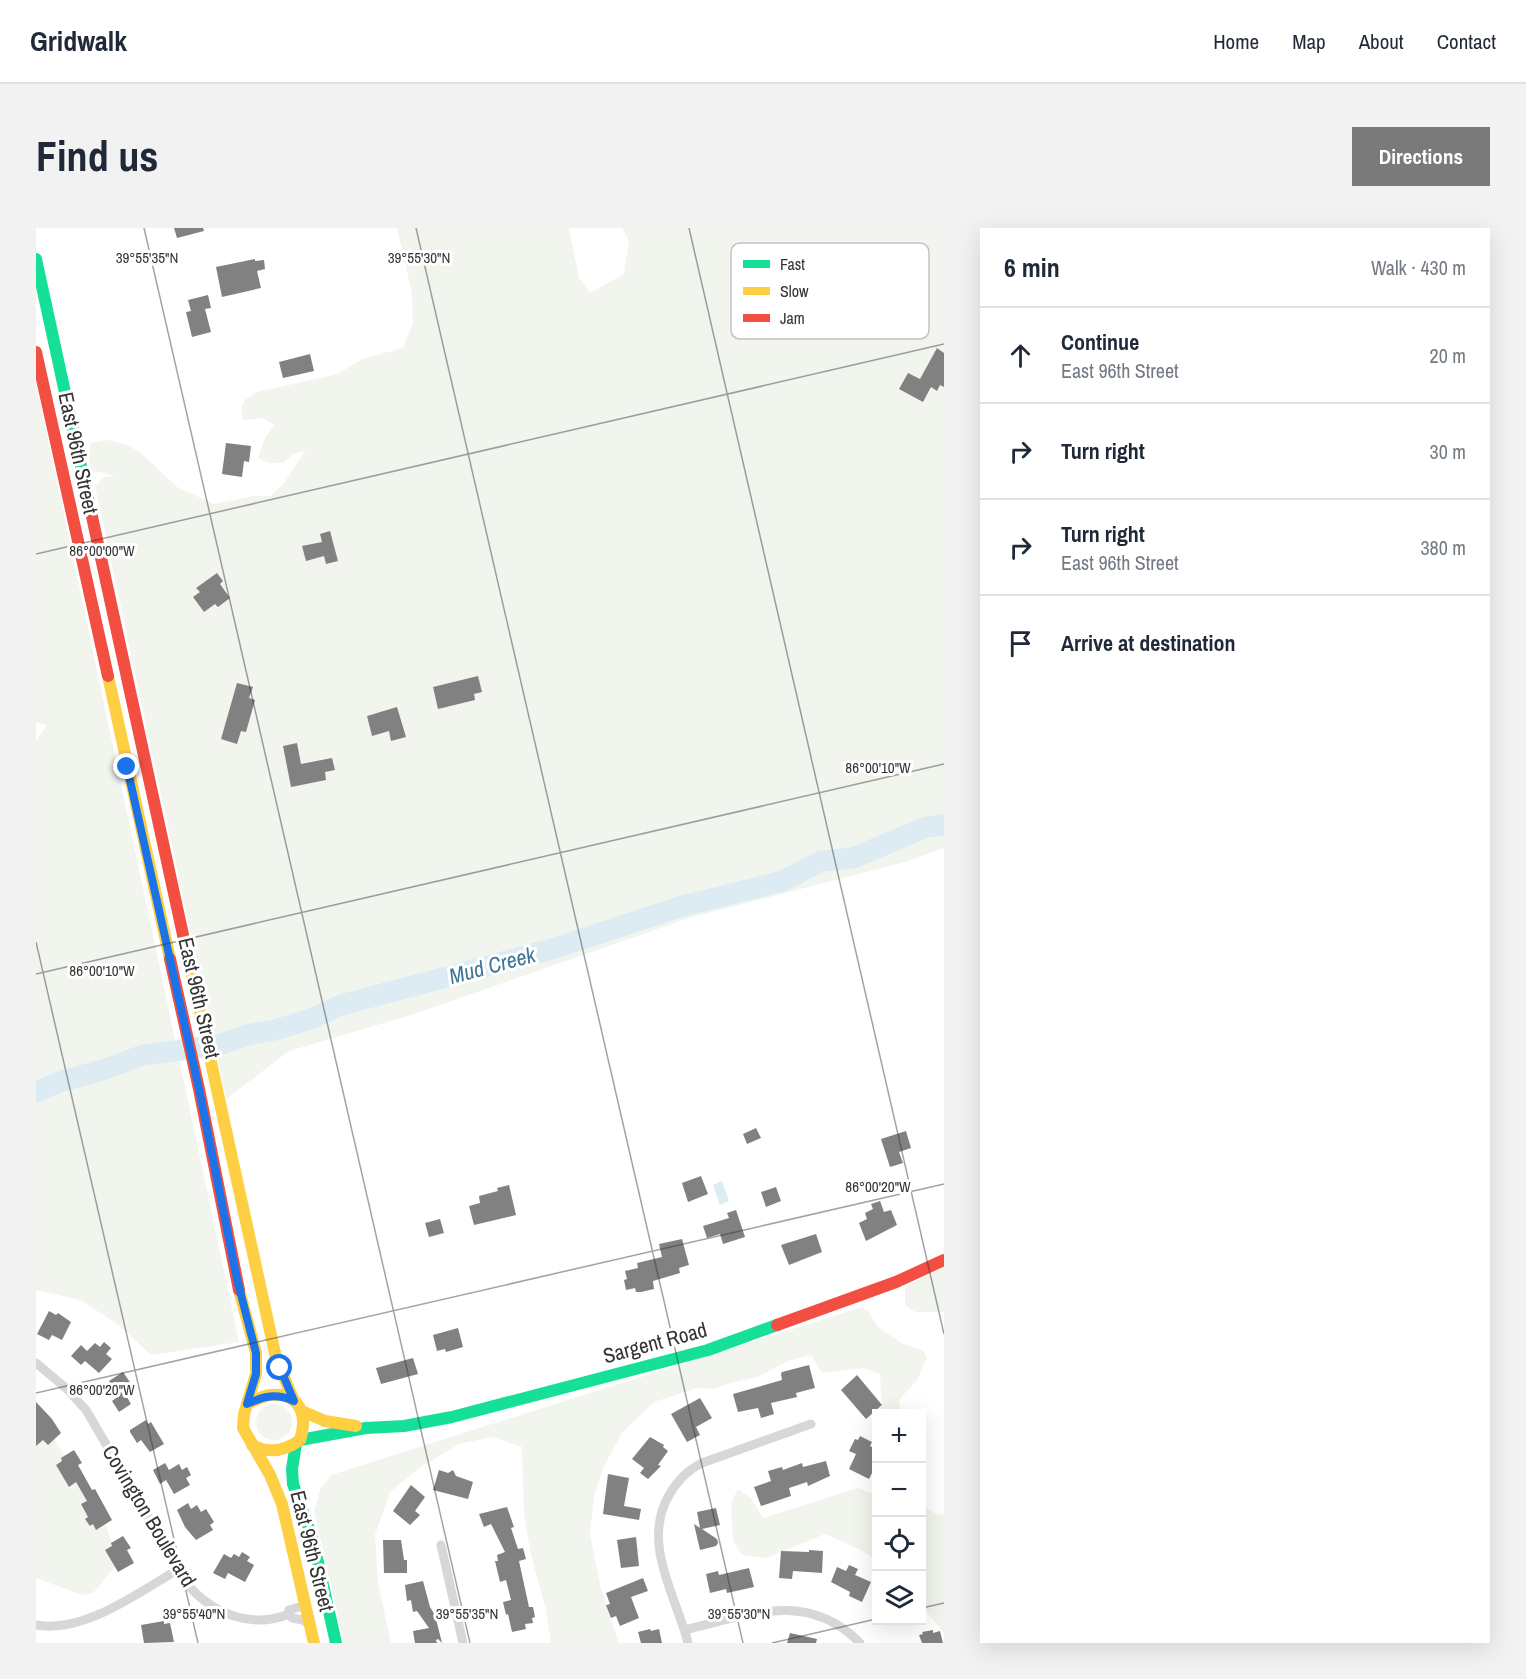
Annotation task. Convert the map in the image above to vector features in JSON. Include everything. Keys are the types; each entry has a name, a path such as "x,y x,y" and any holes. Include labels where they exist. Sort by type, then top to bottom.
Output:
{"main road":[{"name":"East 96th Street","path":"36,259 197,1005 275,1352 294,1401"},
{"name":"East 96th Street","path":"36,352 199,1089 232,1260 257,1360 255,1378 242,1422 244,1432 270,1475 282,1504 314,1643"},
{"name":"Sargent Road","path":"298,1442 366,1428 404,1426 463,1415 708,1350 896,1282 944,1260"},
{"path":"247,1404 271,1395 279,1395 294,1401 304,1412"},
{"name":"East 96th Street","path":"304,1412 305,1425 298,1442 292,1469 293,1484 313,1540 336,1643"},
{"name":"Sargent Road","path":"304,1412 325,1421 366,1428"},
{"path":"252,1445 265,1452 284,1449 298,1442"},
{"path":"306,1605 313,1606 319,1612 327,1643"}],"street":[{"name":"Covington Boulevard","path":"36,1363 67,1389 86,1410 179,1569 198,1597 231,1616 265,1621 289,1614 292,1608 306,1605"},
{"path":"688,1643 657,1540 660,1515 674,1486 688,1471 702,1463 811,1424"},
{"path":"441,1545 463,1643"},
{"path":"36,1625 61,1625 90,1618 179,1569"},
{"path":"685,1629 763,1611 794,1610 830,1620 860,1643"},
{"path":"289,1614 292,1618 303,1620 310,1625"}],"shaded area":[{"path":"397,228 569,228 579,278 590,293 624,274 629,241 622,228 944,228 944,848 905,862 689,918 411,1015 289,1051 226,1099 95,486 104,477 116,476 93,473 89,461 90,443 108,440 128,445 141,453 177,487 214,504 254,496 270,496 284,483 306,450 293,454 283,463 269,463 258,458 265,438 274,425 263,418 243,420 241,408 245,400 257,392 338,374 362,359 403,348 413,323 412,293"},
{"path":"36,382 239,1342 151,1355 119,1325 80,1300 36,1290 36,740 47,726 36,722"},
{"path":"722,1181 729,1201 720,1205 713,1185"},
{"path":"944,1267 944,1312 915,1312 905,1305 905,1287"},
{"path":"862,1307 868,1311 878,1327 901,1343 922,1350 927,1357 917,1380 899,1400 900,1409 880,1409 882,1406 880,1374 863,1368 822,1373 811,1355 788,1361 758,1377 714,1389 697,1388 654,1402 622,1433 604,1466 594,1496 590,1534 601,1589 619,1643 551,1643 546,1610 531,1555 524,1514 522,1447 492,1437 459,1444 421,1467 390,1492 375,1535 378,1583 391,1643 344,1643 314,1511 321,1488 331,1475"},
{"path":"274,1404 286,1410 292,1422 286,1434 274,1440 262,1434 256,1422 262,1410"},
{"path":"36,1422 48,1430 99,1507 119,1562 93,1593 82,1595 36,1578"},
{"path":"858,1488 872,1493 872,1557 825,1534 766,1558 742,1555 733,1541 731,1503 738,1489 751,1498 763,1518"},
{"path":"926,1507 937,1515 944,1514 944,1633 926,1611"}],"building":[{"path":"174,228 203,228 204,231 177,238"},
{"path":"255,259 255,261 264,260 265,269 257,271 261,288 222,297 216,267"},
{"path":"208,295 211,308 205,309 211,332 192,337 186,312 191,311 188,300"},
{"path":"937,348 944,353 944,387 940,385 937,391 931,387 923,402 899,389 908,373 920,379"},
{"path":"310,354 314,371 283,378 279,362"},
{"path":"226,443 251,446 249,462 244,461 242,477 222,474"},
{"path":"330,531 338,561 326,564 324,556 306,561 302,546 322,542 320,534"},
{"path":"217,573 223,581 220,584 230,598 218,607 215,604 204,612 193,597 200,592 196,588"},
{"path":"478,676 482,692 474,694 475,700 438,709 433,687"},
{"path":"237,683 253,687 249,698 255,700 246,732 241,731 237,744 221,739"},
{"path":"397,707 406,737 391,741 389,731 372,736 367,716"},
{"path":"297,743 301,764 332,758 335,770 325,772 326,780 291,787 283,746"},
{"path":"756,1128 761,1138 747,1144 743,1134"},
{"path":"906,1131 911,1148 899,1152 903,1163 890,1167 881,1139"},
{"path":"701,1176 708,1194 688,1202 682,1183"},
{"path":"509,1185 516,1215 474,1225 469,1206 480,1203 479,1196 498,1191 497,1188"},
{"path":"776,1187 781,1201 766,1207 761,1192"},
{"path":"880,1201 884,1212 891,1210 897,1225 866,1241 859,1223 867,1219 865,1213 873,1209 871,1204"},
{"path":"736,1210 745,1237 723,1244 720,1234 707,1238 703,1226 729,1218 727,1213"},
{"path":"440,1219 444,1233 429,1237 425,1223"},
{"path":"816,1234 822,1252 789,1265 781,1245"},
{"path":"682,1239 689,1265 679,1268 680,1273 653,1281 654,1289 641,1292 636,1292 635,1288 626,1290 625,1271 638,1268 637,1263 662,1257 659,1244"},
{"path":"49,1311 56,1315 58,1313 71,1322 62,1340 52,1335 49,1340 37,1334"},
{"path":"458,1328 463,1347 446,1352 445,1349 437,1351 433,1335"},
{"path":"104,1342 111,1348 106,1354 112,1359 99,1373 85,1361 81,1365 71,1356 81,1345 87,1351 95,1343 100,1347"},
{"path":"413,1358 418,1374 381,1384 376,1368"},
{"path":"809,1365 815,1388 796,1393 797,1397 771,1403 774,1414 761,1418 758,1408 738,1412 733,1394 782,1380 782,1372"},
{"path":"123,1372 136,1391 127,1397 131,1404 119,1412 112,1401 116,1398 109,1381"},
{"path":"857,1375 882,1405 877,1409 872,1409 872,1414 866,1419 841,1390"},
{"path":"700,1398 712,1418 696,1427 700,1435 687,1442 671,1414"},
{"path":"36,1402 61,1433 48,1445 43,1440 36,1446"},
{"path":"146,1420 148,1424 151,1422 164,1444 150,1452 141,1440 137,1443 130,1432"},
{"path":"860,1436 872,1442 870,1446 872,1447 872,1473 869,1479 849,1469 856,1454 849,1451 855,1439 858,1440"},
{"path":"650,1437 664,1445 663,1447 668,1451 658,1465 661,1466 648,1479 640,1473 644,1468 632,1459"},
{"path":"74,1450 82,1463 78,1465 92,1490 95,1489 112,1520 96,1530 93,1524 90,1526 85,1519 88,1517 81,1504 87,1501 76,1482 69,1487 56,1465 62,1461 61,1458"},
{"path":"826,1461 830,1476 808,1486 807,1482 789,1488 791,1496 761,1506 754,1487 771,1481 768,1471 782,1467 783,1470 802,1463 803,1467"},
{"path":"165,1463 169,1470 179,1464 182,1470 187,1467 191,1475 186,1478 190,1485 174,1494 166,1480 160,1484 153,1470"},
{"path":"439,1470 448,1473 453,1470 456,1476 473,1482 468,1499 433,1490"},
{"path":"608,1474 629,1478 624,1506 641,1509 639,1520 603,1514"},
{"path":"411,1485 425,1497 415,1511 420,1515 410,1525 393,1511"},
{"path":"188,1503 191,1509 197,1505 201,1512 206,1509 214,1522 210,1525 213,1530 196,1540 185,1527 177,1510"},
{"path":"507,1507 518,1549 523,1548 526,1559 519,1561 529,1607 533,1607 535,1617 532,1618 533,1623 525,1624 526,1629 512,1632 503,1602 511,1600 506,1580 500,1582 495,1561 498,1561 497,1555 505,1552 491,1524 484,1527 479,1514"},
{"path":"716,1508 720,1525 702,1529 717,1539 718,1543 716,1546 700,1550 694,1524 700,1528 697,1512"},
{"path":"123,1536 131,1548 127,1550 134,1563 118,1572 105,1550 112,1546 111,1543"},
{"path":"636,1537 639,1566 621,1568 617,1540"},
{"path":"383,1540 401,1540 404,1560 407,1560 407,1573 384,1573"},
{"path":"809,1550 823,1551 822,1573 793,1571 792,1579 779,1578 781,1551 809,1552"},
{"path":"242,1552 250,1557 247,1561 254,1565 245,1582 228,1573 225,1579 213,1573 224,1554 231,1558 234,1554 239,1557"},
{"path":"849,1565 858,1569 855,1575 871,1582 862,1602 849,1596 850,1592 831,1582 837,1567 846,1571"},
{"path":"749,1568 754,1587 727,1593 726,1589 710,1593 706,1574 718,1571 719,1575"},
{"path":"643,1578 648,1591 631,1597 639,1618 620,1626 616,1616 611,1618 606,1605 610,1604 606,1593"},
{"path":"423,1581 442,1643 438,1639 437,1643 415,1643 413,1631 429,1628 417,1611 413,1612 411,1600 407,1601 405,1585"},
{"path":"164,1621 164,1624 170,1623 174,1642 144,1643 141,1625"},
{"path":"650,1629 651,1631 659,1629 662,1643 641,1643 638,1632"},
{"path":"933,1630 933,1633 940,1631 943,1643 922,1643 919,1635 923,1634 922,1632"},
{"path":"790,1633 817,1639 816,1643 787,1643"}],"waterway":[{"name":"Mud Creek","path":"36,1092 62,1081 103,1070 143,1055 219,1045 247,1035 275,1030 313,1018 341,1005 552,949 679,907 783,881 821,861 853,858 926,827 944,825"}],"traffic: fast":[{"path":"36,259 91,512"},
{"path":"300,1440 366,1428 404,1426 452,1417 708,1350 777,1325"},
{"path":"296,1444 292,1469 293,1484 313,1540 336,1643"}],"traffic: slow":[{"path":"108,676 170,959"},
{"path":"185,944 276,1358 294,1401"},
{"path":"239,1290 256,1353 256,1374 244,1414 243,1428 270,1475 282,1504 314,1643"},
{"path":"247,1404 261,1397 280,1395 288,1397 299,1407 303,1422 300,1440 283,1449 265,1450 252,1445"},
{"path":"304,1412 325,1421 356,1426"}],"traffic: jam":[{"path":"36,352 108,676"},
{"path":"91,512 185,944"},
{"path":"170,959 199,1089 239,1290"},
{"path":"777,1325 896,1282 944,1260"}],"route":[{"path":"127,767 199,1089 232,1260 256,1353 256,1374 247,1404 271,1395 279,1395 294,1401 280,1368"}]}
